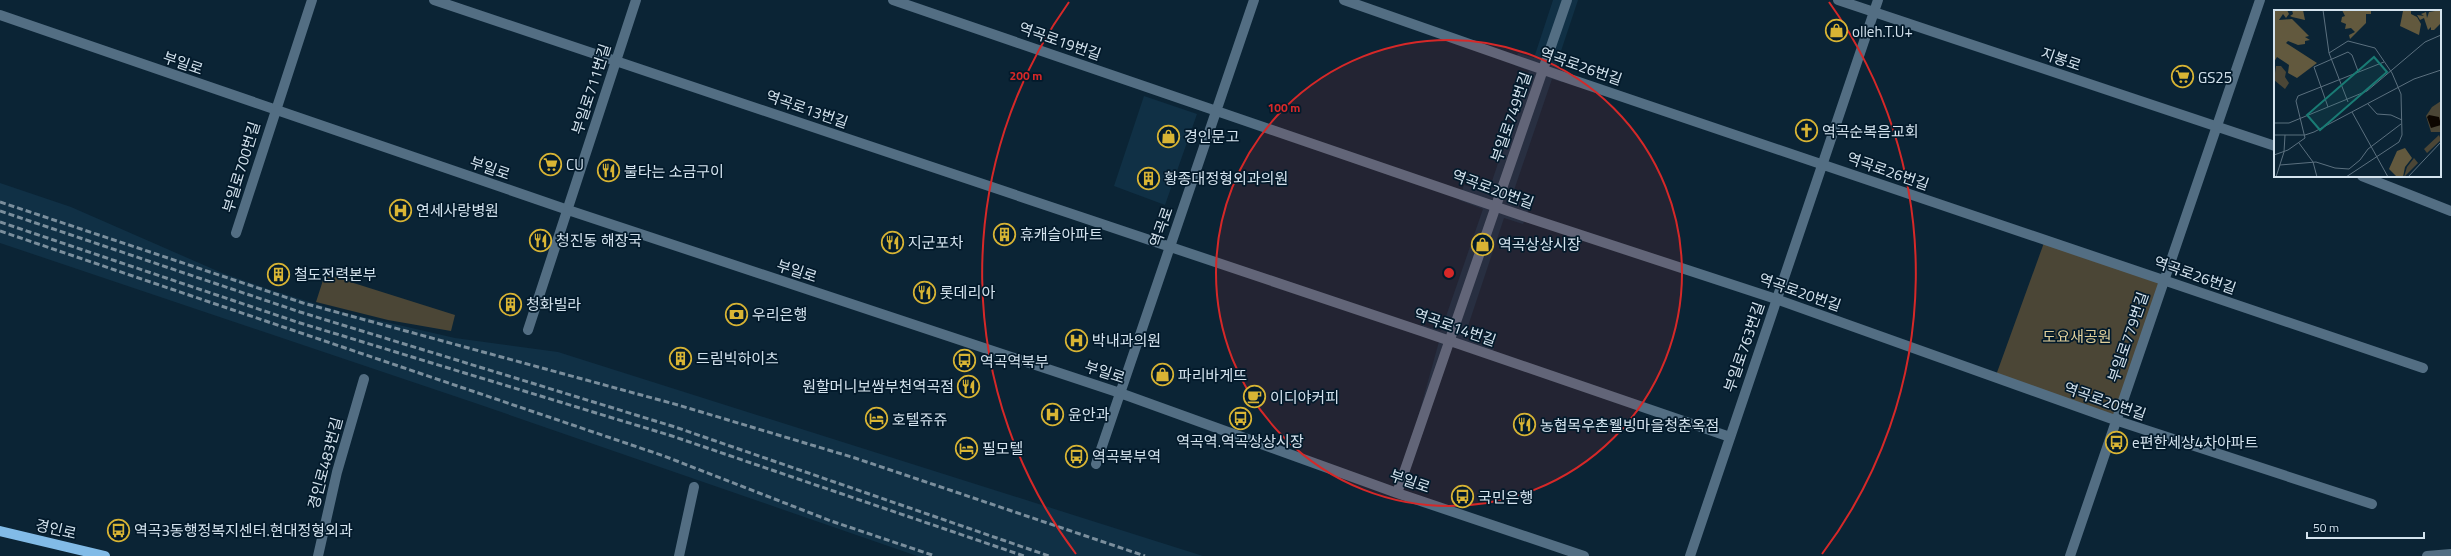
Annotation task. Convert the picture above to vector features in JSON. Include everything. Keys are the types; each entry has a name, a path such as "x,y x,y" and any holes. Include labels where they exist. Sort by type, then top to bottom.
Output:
{"main road":[{"name":"경인로","path":"0,531 105,556"}],"street":[{"name":"부일로700번길","path":"236,233 274,110 312,0"},
{"name":"역곡로13번길","path":"434,0 1170,248"},
{"name":"부일로711번길","path":"528,330 568,210 615,60 636,0"},
{"name":"역곡로19번길","path":"893,0 1217,110"},
{"name":"역곡로","path":"1096,464 1254,0"},
{"name":"역곡로26번길","path":"1344,0 1543,70 2422,368"},
{"name":"부일로749번길","path":"1397,493 1567,0"},
{"name":"지봉로","path":"1838,0 2274,146"},
{"name":"부일로763번길","path":"1690,556 1878,0"},
{"name":"부일로779번길","path":"2070,556 2215,127 2260,0"},
{"name":"부일로","path":"0,15 568,210 1120,393 1397,493 1584,556"},
{"name":"역곡로20번길","path":"1217,110 1496,206 1776,299 2115,420 2372,504"},
{"path":"2365,177 2451,211"},
{"name":"역곡로14번길","path":"1170,248 1450,341 1730,438"},
{"name":"경인로483번길","path":"318,556 337,472 364,379"},
{"path":"679,556 694,487"},
{"path":"2427,556 2451,554"}],"shaded area":[{"name":"역곡상상시장","path":"1553,0 1578,0 1556,66 1566,70 1562,82 1552,79 1511,199 1530,206 1523,224 1504,218 1464,338 1494,348 1492,355 1450,342 1397,493 1440,338 1421,331 1423,325 1441,331 1483,209 1459,200 1464,185 1488,193 1529,71 1514,65 1518,53 1534,58"},
{"path":"1144,96 1197,114 1165,205 1114,186"},
{"path":"0,183 71,207 222,273 271,290 342,312 455,338 558,352 1203,556 917,556 475,403 0,243"}],"green space":[{"name":"도요새공원","path":"2045,240 2164,280 2115,420 1995,378"},
{"path":"325,274 455,315 451,331 388,320 316,302"}],"railway":[{"path":"0,202 303,303 678,405 855,458 1145,556"},
{"path":"0,211 300,312 675,427 1049,556"},
{"path":"0,222 297,322 672,436 1024,556"},
{"path":"0,231 664,456 831,521 935,556"}],"place":[{"name":"olleh.T.U+","path":"1836,31"},
{"name":"GS25","path":"2183,77"},
{"name":"역곡순복음교회","path":"1806,131"},
{"name":"경인문고","path":"1168,136"},
{"name":"CU","path":"551,164"},
{"name":"불타는 소금구이","path":"609,171"},
{"name":"황종대정형외과의원","path":"1148,178"},
{"name":"연세사랑병원","path":"401,210"},
{"name":"휴캐슬아파트","path":"1004,234"},
{"name":"청진동 해장국","path":"540,240"},
{"name":"지군포차","path":"893,242"},
{"name":"역곡상상시장","path":"1483,244"},
{"name":"철도전력본부","path":"278,274"},
{"name":"롯데리아","path":"925,292"},
{"name":"청화빌라","path":"511,304"},
{"name":"우리은행","path":"736,314"},
{"name":"박내과의원","path":"1076,340"},
{"name":"드림빅하이츠","path":"681,358"},
{"name":"역곡역북부","path":"965,361"},
{"name":"파리바게뜨","path":"1162,375"},
{"name":"원할머니보쌈부천역곡점","path":"969,386"},
{"name":"이디야커피","path":"1255,397"},
{"name":"윤안과","path":"1052,414"},
{"name":"역곡역.역곡상상시장","path":"1240,418"},
{"name":"호텔쥬쥬","path":"877,419"},
{"name":"농협목우촌웰빙마을청춘옥점","path":"1525,425"},
{"name":"e편한세상4차아파트","path":"2116,442"},
{"name":"필모텔","path":"966,448"},
{"name":"역곡북부역","path":"1077,456"},
{"name":"국민은행","path":"1463,497"},
{"name":"역곡3동행정복지센터.현대정형외과","path":"118,530"}]}
